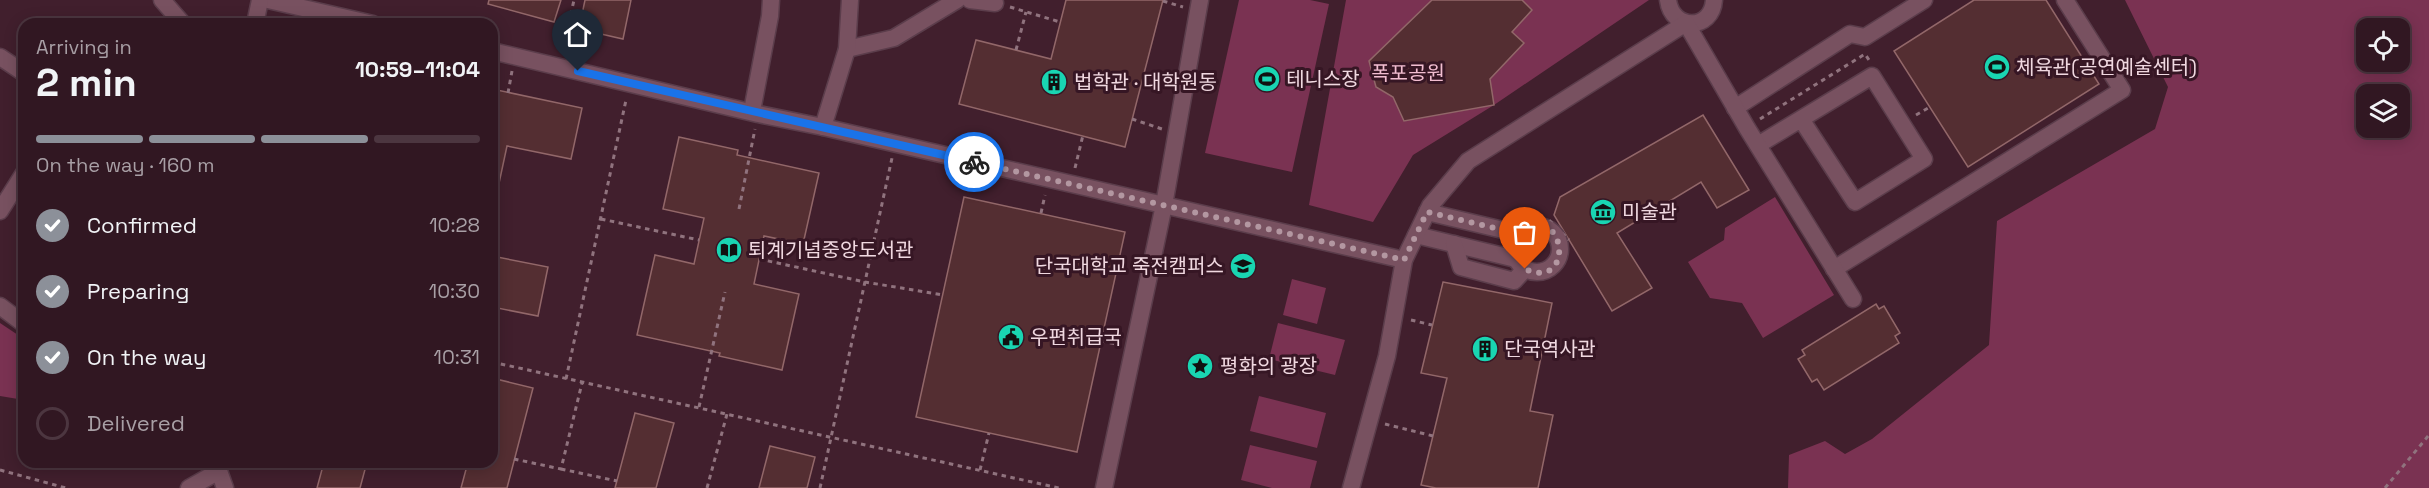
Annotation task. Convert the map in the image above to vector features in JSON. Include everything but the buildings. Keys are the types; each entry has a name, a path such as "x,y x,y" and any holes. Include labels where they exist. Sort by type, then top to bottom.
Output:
{"lane":[{"path":"162,0 178,18"},
{"path":"256,18 260,0"},
{"path":"268,0 347,18"},
{"path":"755,112 771,0"},
{"path":"823,127 847,49 850,0"},
{"path":"847,49 894,38 957,0"},
{"path":"970,0 995,3"},
{"path":"1104,488 1178,134 1200,0"},
{"path":"1668,0 1673,15 1686,23 1735,108 1853,299"},
{"path":"1351,488 1387,356 1404,260 1427,212 1468,161 1686,23 1700,21 1711,11 1713,0"},
{"path":"1735,108 1850,34 1865,37 1924,0"},
{"path":"1834,269 2122,90 2065,0"},
{"path":"498,53 1404,260"},
{"path":"0,57 18,69"},
{"path":"1758,145 1801,118 1872,76 1924,159 1855,202 1801,118"},
{"path":"0,211 18,182"},
{"path":"1427,212 1520,234"},
{"path":"1416,235 1520,264 1539,273 1553,267 1558,261 1561,246 1548,228 1533,226 1520,234 1514,246 1520,264"},
{"path":"0,306 18,320"},
{"path":"189,488 216,468"},
{"path":"220,468 225,488"}],"path":[{"path":"560,67 574,0"},
{"path":"995,3 1060,22"},
{"path":"1016,50 1026,12"},
{"path":"508,93 515,57"},
{"path":"566,379 630,83"},
{"path":"739,209 755,112"},
{"path":"1132,119 1178,134"},
{"path":"1070,184 1083,135"},
{"path":"820,488 895,144"},
{"path":"601,218 699,240"},
{"path":"759,259 865,282 943,295"},
{"path":"699,407 725,292"},
{"path":"1394,315 1432,325"},
{"path":"498,363 1059,488"},
{"path":"561,469 582,382"},
{"path":"707,488 727,414"},
{"path":"1369,420 1433,436"},
{"path":"980,470 989,433"},
{"path":"2385,488 2429,435"},
{"path":"514,459 617,481"},
{"path":"0,470 66,488"}],"green space":[{"name":"테니스장","path":"1239,0 1310,0 1329,4 1292,172 1205,153"},
{"name":"폭포공원","path":"1346,0 1649,0 1494,105 1413,155 1373,222 1309,205"},
{"path":"2125,0 2429,0 2429,488 1788,488 1789,455 1825,441 1845,454 1872,439 1989,345 1997,221 2155,129 2168,87"},
{"path":"1775,197 1834,295 1763,338 1742,303 1710,298 1688,262 1724,240 1725,228"},
{"path":"1292,279 1326,288 1317,324 1283,315"},
{"path":"0,323 18,335 18,399 0,396"},
{"path":"1278,323 1345,340 1335,375 1269,359"},
{"path":"1259,396 1326,413 1317,448 1250,431"},
{"path":"1250,445 1317,461 1310,488 1272,488 1241,480"}],"way so far":[{"path":"974,162 1404,260 1427,212 1520,234 1533,226 1548,228 1554,233 1561,246 1558,261 1553,267 1539,273 1525,269"}],"place":[{"name":"체육관(공연예술센터)","path":"1997,67"},
{"name":"테니스장","path":"1267,79"},
{"name":"법학관 · 대학원동","path":"1054,82"},
{"name":"미술관","path":"1603,212"},
{"name":"퇴계기념중앙도서관","path":"729,250"},
{"name":"단국대학교 죽전캠퍼스","path":"1243,266"},
{"name":"우편취급국","path":"1011,337"},
{"name":"단국역사관","path":"1485,349"},
{"name":"평화의 광장","path":"1200,366"}],"route":[{"path":"578,71 974,162"}]}
